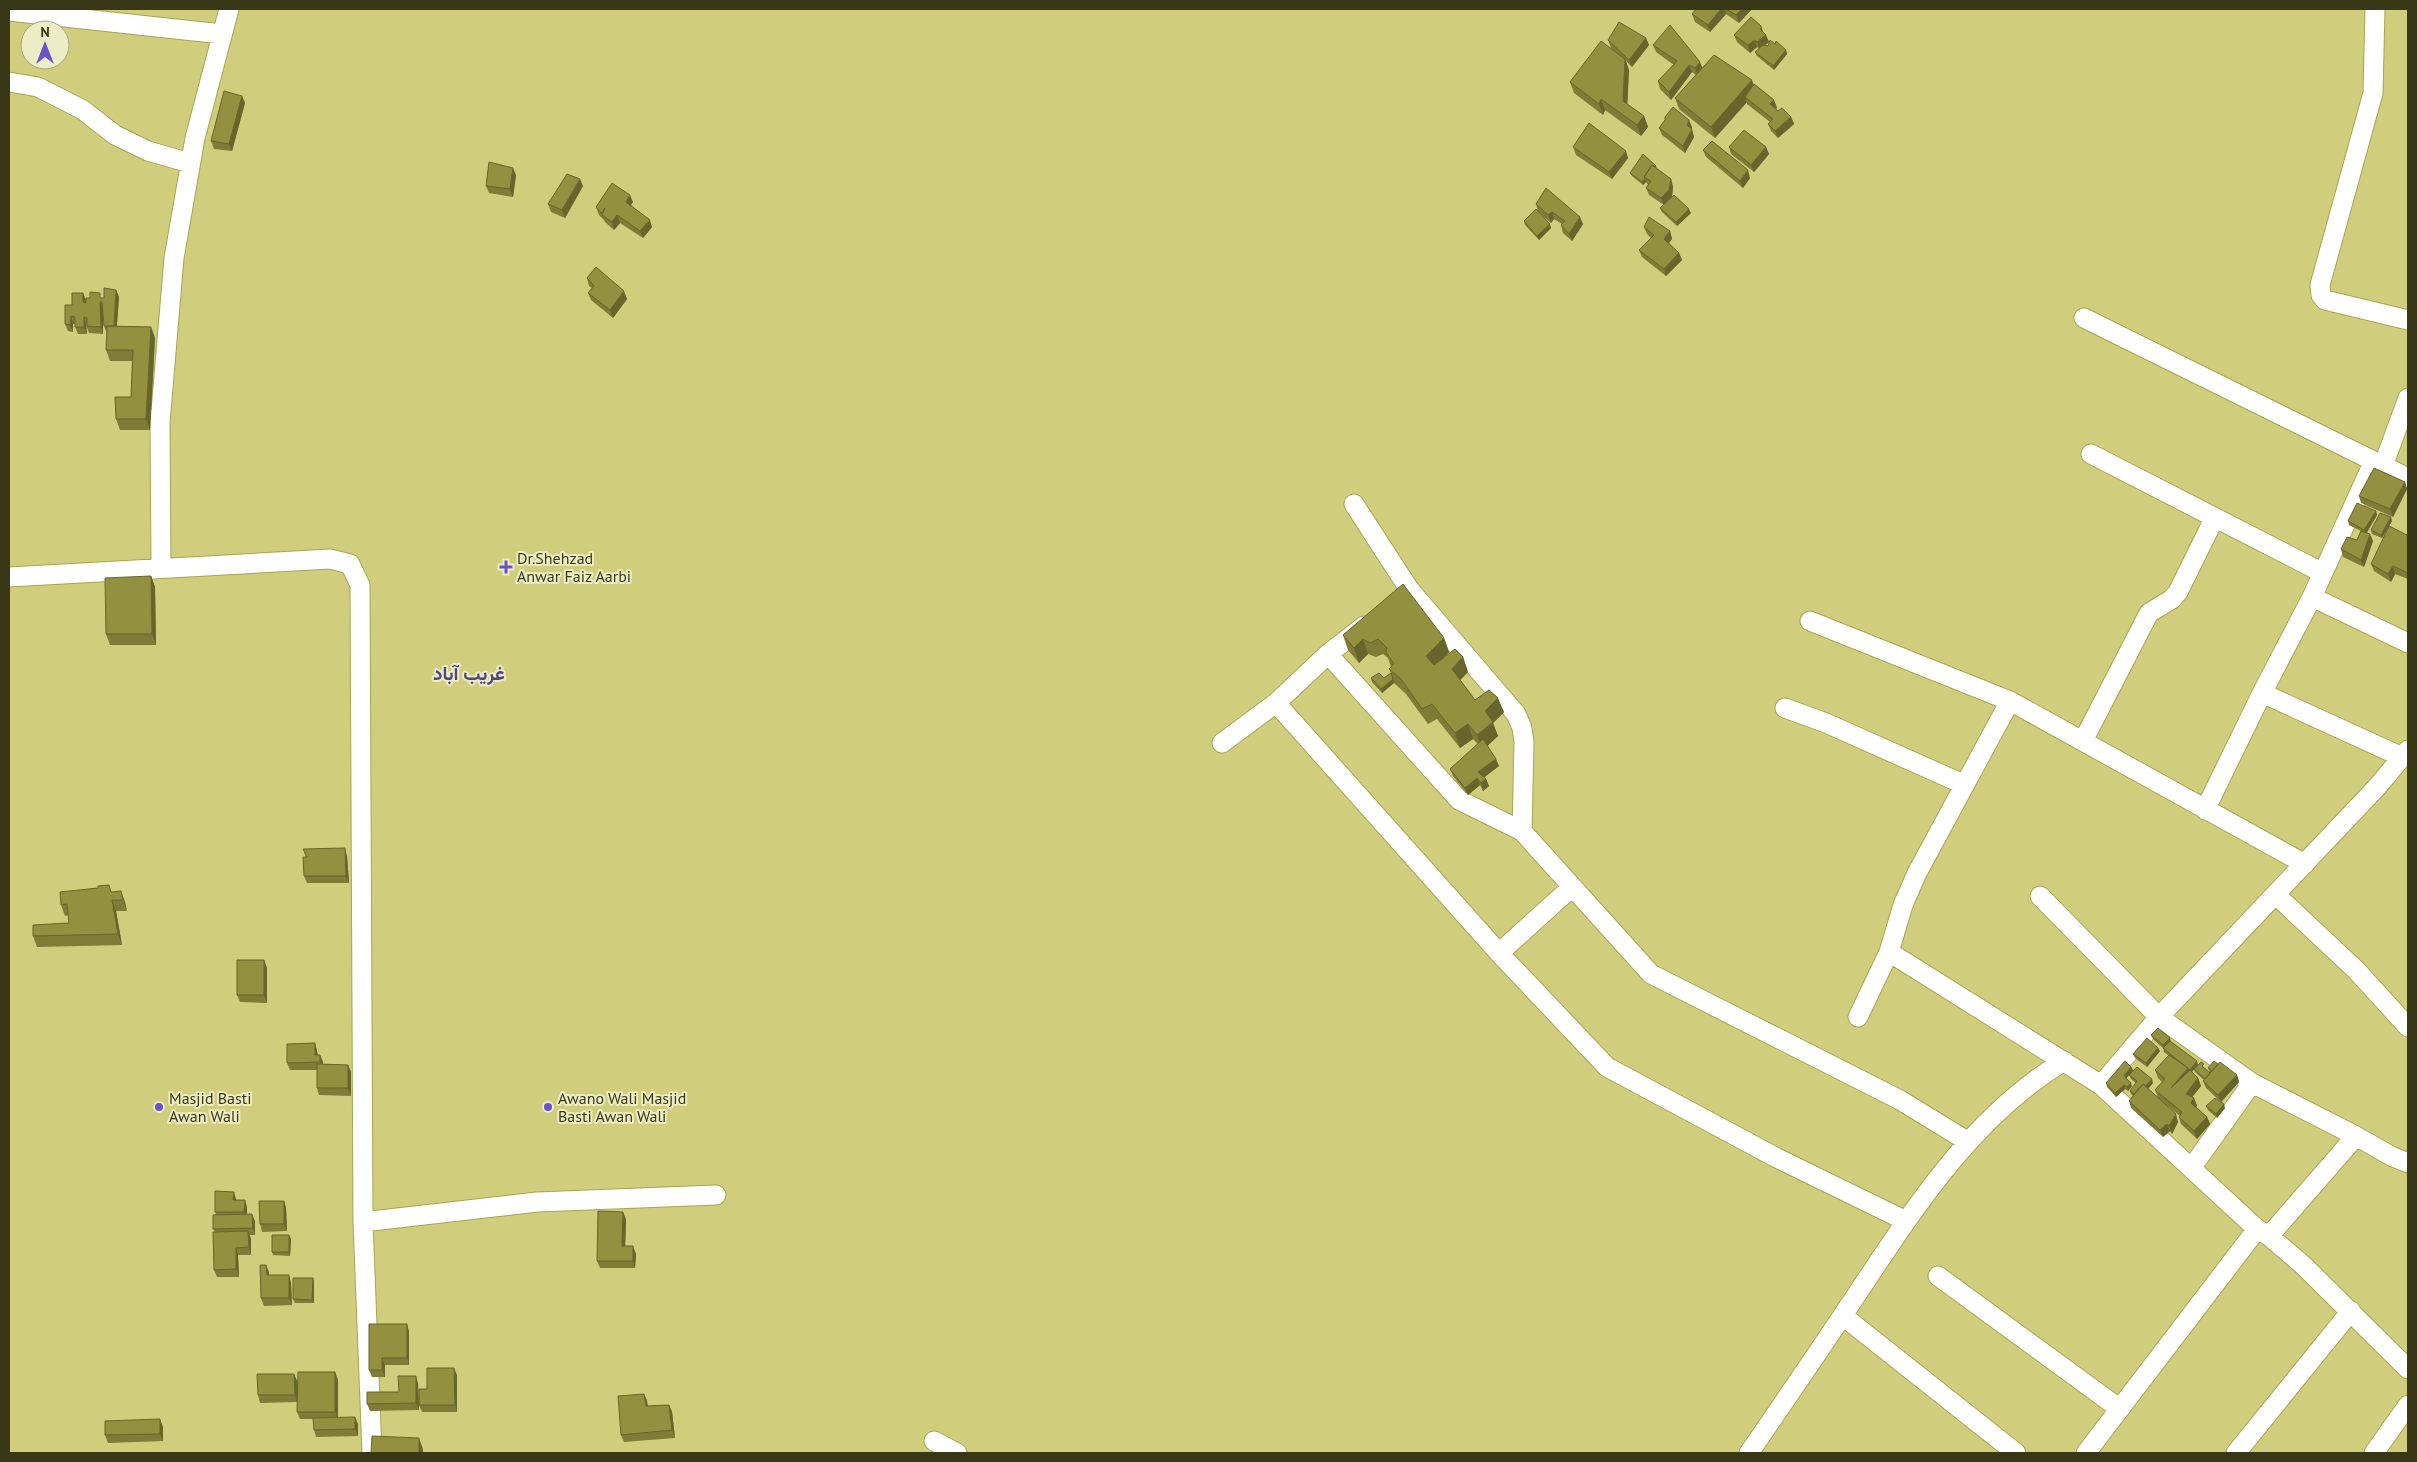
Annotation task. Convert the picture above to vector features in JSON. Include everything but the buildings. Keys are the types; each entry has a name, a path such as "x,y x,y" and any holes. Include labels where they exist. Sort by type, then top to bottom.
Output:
{"street":[{"path":"161,568 160,423 174,258 195,138 229,9"},
{"path":"2375,9 2373,93 2320,285 2321,295 2325,300 2408,320"},
{"path":"9,11 222,34"},
{"path":"9,82 38,87 83,110 115,135 148,151 190,163"},
{"path":"2084,318 2408,478"},
{"path":"2205,810 2379,463 2408,398"},
{"path":"2091,454 2214,519 2323,573"},
{"path":"1354,504 1410,589 1516,714 1522,728 1524,742 1522,831"},
{"path":"2083,742 2149,613 2172,599 2178,592 2214,519"},
{"path":"9,577 330,559 350,564 360,585 363,1222 372,1453"},
{"path":"1395,601 1410,589"},
{"path":"2312,597 2408,643"},
{"path":"1222,743 1276,703 1328,654 1380,612"},
{"path":"1810,621 2010,701 2305,864"},
{"path":"1328,654 1459,800 1522,831 1651,974 1900,1100 1967,1141"},
{"path":"2101,1085 2159,1017 2305,864 2405,753 2262,693"},
{"path":"1858,1017 1889,952 1903,905 1917,873 1963,784 2010,701"},
{"path":"1276,703 1499,953 1607,1067 1777,1158 1906,1221"},
{"path":"1785,708 1826,723 1963,784"},
{"path":"1499,953 1572,888"},
{"path":"2276,895 2356,970 2408,1027"},
{"path":"2040,896 2159,1017 2252,1083 2408,1163"},
{"path":"1889,952 2101,1085 2263,1232 2304,1266 2408,1369"},
{"path":"1749,1453 1906,1221 1967,1141 2037,1077 2064,1061"},
{"path":"2192,1168 2252,1083"},
{"path":"2086,1453 2263,1232 2356,1136"},
{"path":"363,1222 537,1202 716,1196"},
{"path":"1938,1276 2120,1409"},
{"path":"2236,1453 2351,1311"},
{"path":"1842,1316 2016,1453"},
{"path":"2374,1453 2408,1405"},
{"path":"934,1441 957,1453"}],"place":[{"name":"Dr.Shehzad Anwar Faiz Aarbi","path":"506,567"},
{"name":"Masjid Basti Awan Wali","path":"159,1107"},
{"name":"Awano Wali Masjid Basti Awan Wali","path":"548,1107"}],"district":[{"name":"غریب آباد","path":"469,673"}]}
